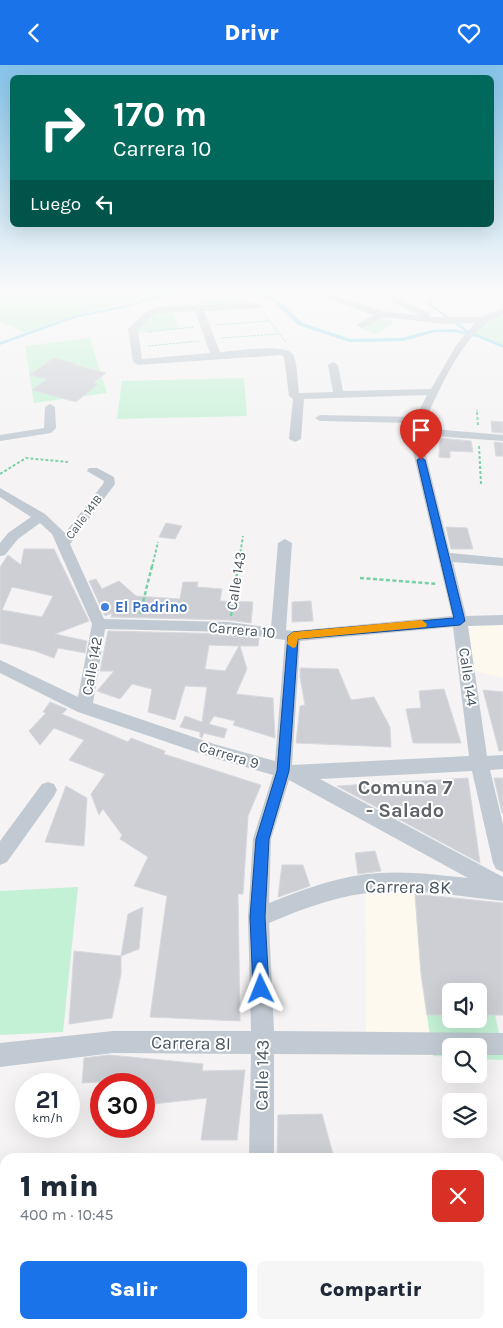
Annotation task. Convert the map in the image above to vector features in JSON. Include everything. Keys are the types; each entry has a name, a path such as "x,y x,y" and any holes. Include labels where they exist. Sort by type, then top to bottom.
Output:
{"street":[{"path":"136,351 138,362 216,355 284,352 289,356 297,396 295,439"},
{"path":"214,351 216,355"},
{"path":"417,426 459,351"},
{"path":"333,365 340,395"},
{"path":"297,396 435,392"},
{"path":"0,438 48,431 50,428 50,407"},
{"path":"320,418 417,426 503,438"},
{"name":"Calle 144","path":"417,426 460,621 480,763 503,863"},
{"name":"Calle 141B","path":"63,544 109,483 110,480 105,476 93,471"},
{"path":"0,492 40,517 58,532 99,624"},
{"path":"0,552 13,536 40,517"},
{"path":"285,543 286,634"},
{"path":"445,557 503,561"},
{"name":"Carrera 10","path":"99,624 229,627 286,634 460,621 503,620"},
{"name":"Calle 142","path":"84,707 99,624"},
{"name":"Calle 143","path":"261,1153 264,1043 258,917 262,839 288,772 286,634"},
{"name":"Carrera 9","path":"0,666 84,707 214,751 288,772 503,762"},
{"path":"288,772 503,889"},
{"path":"0,856 48,790"},
{"name":"Carrera 8K","path":"258,917 310,896 365,884 415,883 503,889"},
{"name":"Carrera 8I","path":"0,1055 113,1042 503,1044"}],"path":[{"path":"0,474 26,458 68,462"},
{"name":"Calle 143","path":"229,627 244,535"},
{"path":"137,625 158,542"},
{"path":"360,578 451,585"}],"shaded area":[{"path":"503,625 503,678 472,670 467,626"},
{"path":"365,887 414,890 421,973 433,1056 366,1053"}],"green space":[{"path":"26,351 94,351 107,393 34,403"},
{"path":"244,378 247,416 117,419 122,381"},
{"path":"78,887 63,1032 0,1035 0,891"},
{"path":"427,1015 442,1015 442,1028 487,1028 487,1015 495,1015 503,1051 503,1060 487,1059 487,1038 442,1038 442,1056 433,1056"}],"building":[{"path":"54,358 106,373 93,383 98,384 76,402 32,390 47,379 29,375"},
{"path":"491,421 503,422 503,433 492,432"},
{"path":"440,438 471,441 473,452 450,451 450,458 439,457"},
{"path":"494,442 503,443 503,456 496,456"},
{"path":"166,523 182,526 175,539 159,537"},
{"path":"446,527 467,528 473,549 451,549"},
{"path":"24,549 54,549 89,621 55,634 87,641 85,653 58,648 54,658 35,651 0,643 0,567 8,555 21,565","holes":["12,587 53,596 42,617 2,610"]},
{"path":"96,579 102,589 119,581 136,596 180,599 183,582 198,582 197,587 222,589 220,601 253,602 251,623 229,620 111,617 112,613 105,616 89,581"},
{"path":"311,601 313,621 292,622 292,602"},
{"path":"108,631 229,634 259,638 258,646 240,646 247,669 236,694 273,698 275,738 233,725 235,721 214,716 209,724 227,729 224,738 204,733 202,738 200,737 200,732 180,727 185,716 202,722 207,687 185,686 175,720 148,712 152,689 132,684 120,699 97,691 114,671 100,671","holes":["209,645 239,646 225,671 205,669"]},
{"path":"300,668 338,669 351,700 374,697 390,727 391,747 296,743 300,706 305,705"},
{"path":"444,689 461,743 413,743 406,709 421,708 419,691"},
{"path":"483,690 503,692 503,751 499,751"},
{"path":"50,702 67,709 62,714 128,742 131,738 165,751 164,754 261,785 248,816 243,894 238,894 240,1021 150,1017 167,896 134,886 148,857 120,839 122,835 103,809 99,815 91,794 105,774 69,760 84,740 54,728 40,745 29,731 46,713 43,712"},
{"path":"468,778 480,863 337,786 419,781 421,784 420,781"},
{"path":"494,778 503,778 503,813 502,813"},
{"path":"66,786 87,798 84,846 45,842"},
{"path":"375,851 381,871 358,874 355,853"},
{"path":"282,865 303,865 310,886 278,897"},
{"path":"415,894 503,903 503,1015 487,1015 487,983 442,983 442,1015 427,1015 421,974"},
{"path":"143,907 139,949 121,956 128,914"},
{"path":"74,951 121,956 121,974 112,1018 69,1024"},
{"path":"109,1055 203,1064 202,1071 245,1070 237,1140 201,1140 207,1098 155,1104 155,1073 90,1073 90,1082 82,1083 84,1058"},
{"path":"322,1114 333,1153 277,1153 278,1115"}],"slow traffic":[{"path":"293,644 293,636 422,624"}],"place":[{"name":"El Padrino","path":"105,607"}],"district":[{"name":"Comuna 7 - Salado","path":"405,798"}],"route":[{"path":"261,989 258,917 262,839 283,771 293,636 460,621 421,460"}]}
